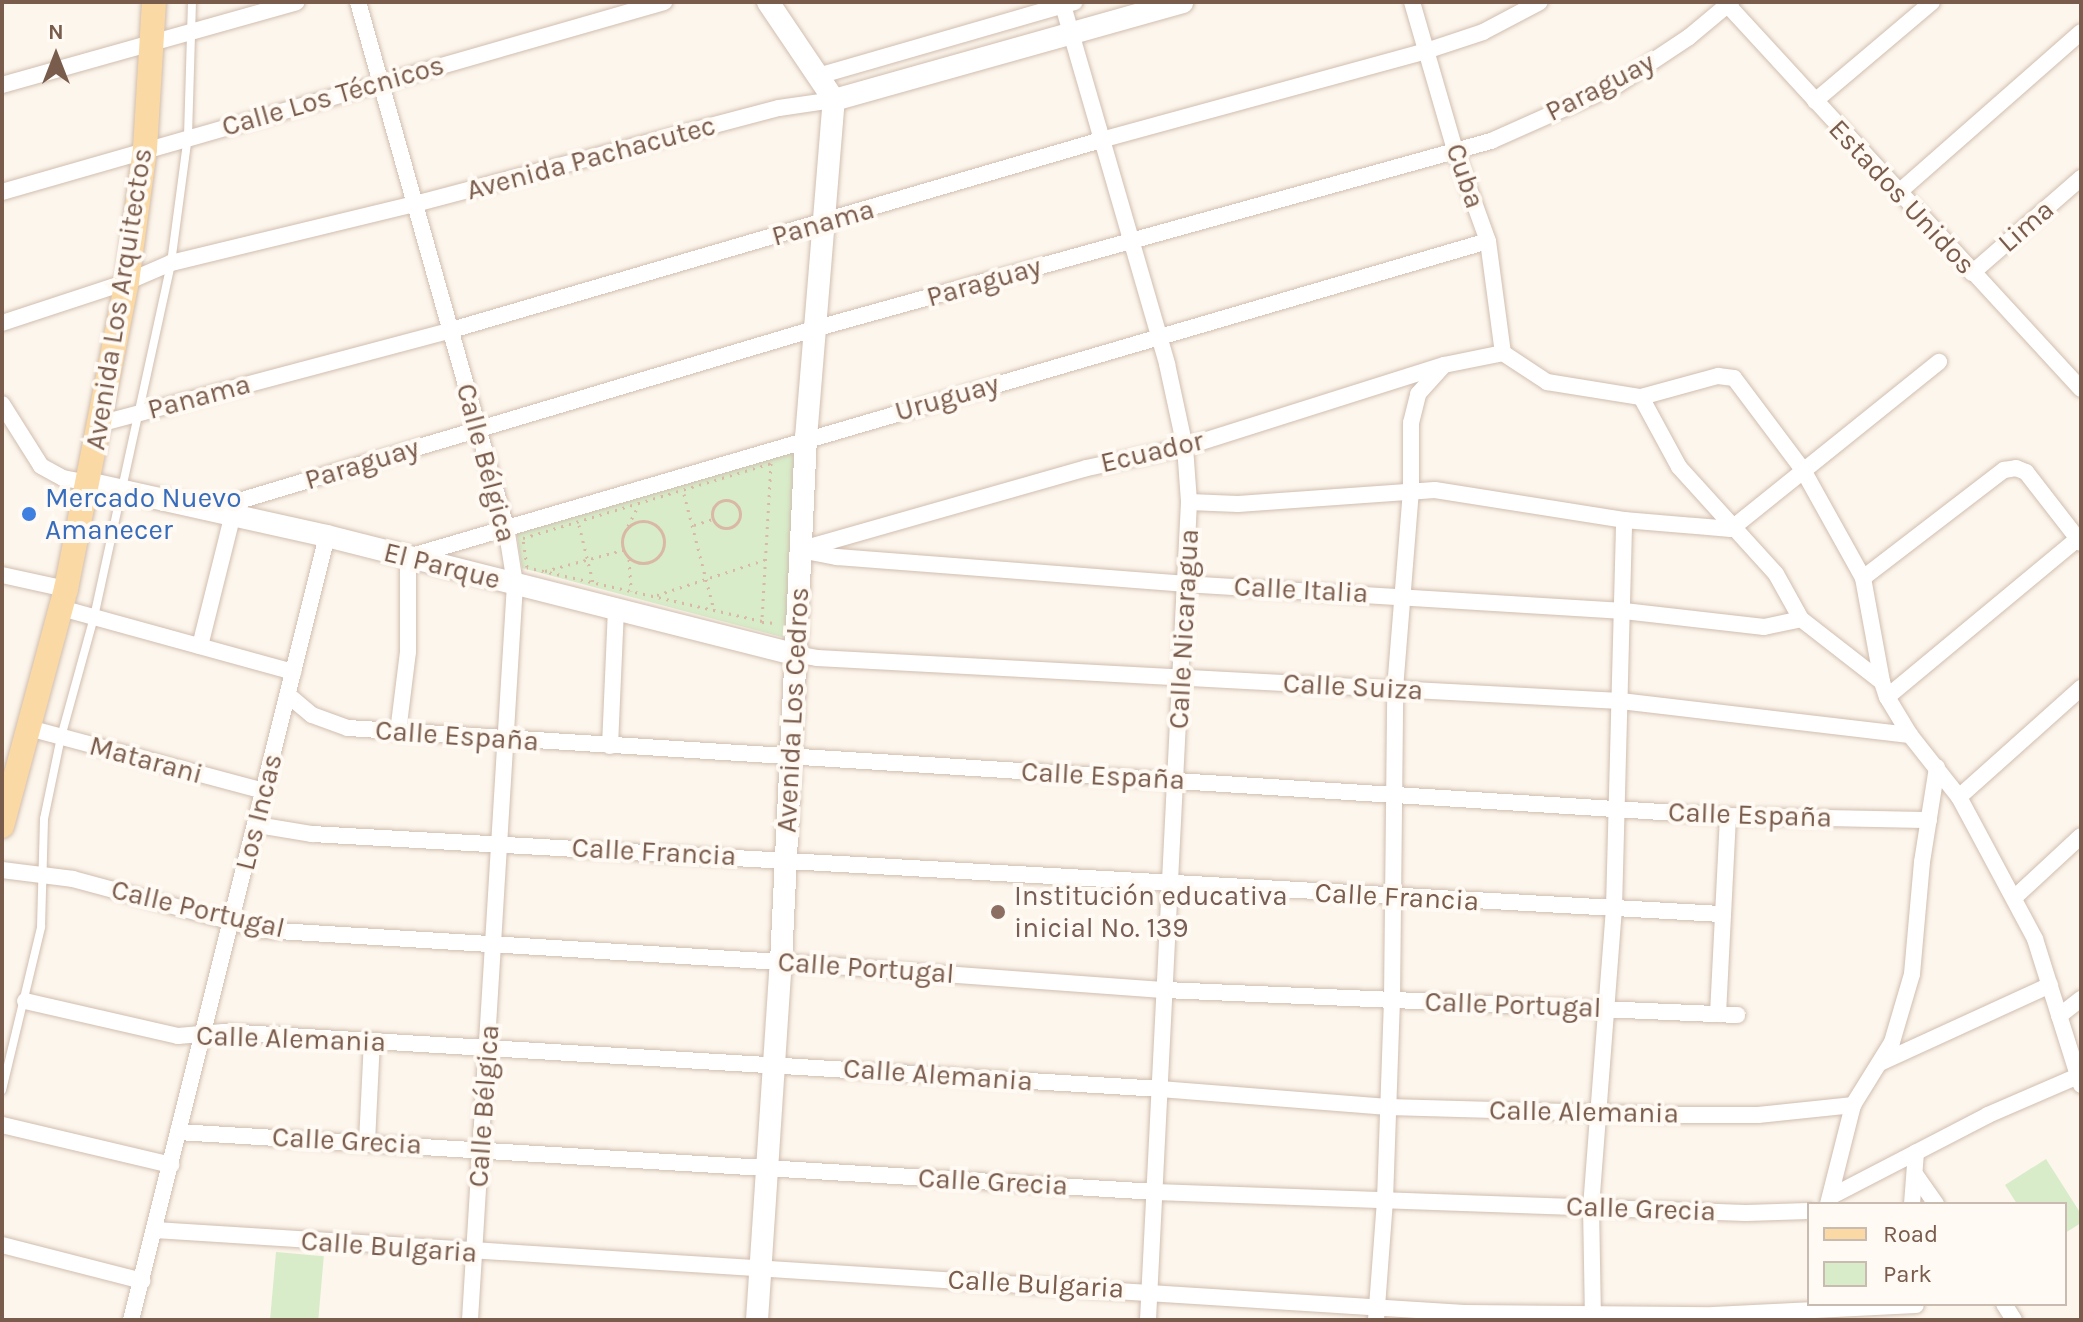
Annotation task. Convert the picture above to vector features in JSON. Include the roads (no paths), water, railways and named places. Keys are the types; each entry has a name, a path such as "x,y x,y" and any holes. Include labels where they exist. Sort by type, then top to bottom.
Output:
{"main road":[{"name":"Avenida Los Arquitectos","path":"2,826 64,599 127,282 145,149 154,2"},
{"path":"768,2 834,100"},
{"name":"Avenida Pachacutec","path":"834,100 1182,2"},
{"name":"Avenida Los Cedros","path":"757,1320 781,962 806,438 834,100"},
{"name":"El Parque","path":"88,483 327,536 515,584 626,604 795,654"}],"street":[{"path":"2,85 297,2"},
{"name":"Calle Bélgica","path":"358,2 448,331 506,527 515,584 470,1320"},
{"name":"Calle Los Técnicos","path":"2,192 188,136 664,2"},
{"name":"Cuba","path":"1412,2 1455,150 1488,241 1503,353"},
{"name":"Panama","path":"99,424 448,331 1101,140 1426,51 1483,32 1540,2"},
{"path":"1815,101 1932,2"},
{"path":"818,76 1066,3"},
{"name":"Calle Nicaragua","path":"1066,3 1070,33 1159,336 1185,447 1189,502 1148,1320"},
{"name":"Estados Unidos","path":"1728,3 1972,273 2079,381"},
{"name":"Paraguay","path":"222,512 478,428 814,329 1491,141 1617,85 1689,37 1728,3"},
{"path":"1899,192 2081,32"},
{"name":"Avenida Pachacutec","path":"2,323 127,282 171,263 415,204 779,108 834,100"},
{"name":"Lima","path":"1972,273 2081,178"},
{"name":"Uruguay","path":"408,557 806,438 1488,241"},
{"path":"1503,353 1547,382 1641,397 1718,376 1734,378 1803,470 1863,578 1885,690 1910,735 1959,797 2035,939 2080,1080 1988,1115 1829,1201"},
{"name":"Ecuador","path":"800,550 1087,468 1185,447 1444,365 1503,353"},
{"path":"1189,502 1238,504 1435,490 1624,520 1731,529 1939,362"},
{"path":"1377,1313 1385,1200 1392,1000 1395,689 1400,595 1411,490 1411,423 1418,394 1444,365"},
{"path":"1641,397 1679,467 1731,529 1776,574 1801,619 1885,690"},
{"path":"2,404 41,466 63,478 88,483"},
{"path":"1863,578 2004,470 2016,468 2026,472 2080,539 1885,690"},
{"path":"200,646 222,512"},
{"path":"1593,1317 1591,1207 1614,908 1624,520"},
{"name":"Los Incas","path":"131,1320 327,536"},
{"name":"Calle Italia","path":"800,550 837,557 1184,584 1624,611 1764,627 1801,619"},
{"path":"398,732 408,652 408,557"},
{"path":"2,575 64,599 94,617 293,672"},
{"path":"610,746 626,604"},
{"name":"Calle Suiza","path":"795,654 817,658 1620,701 1910,735"},
{"path":"1959,797 2081,688"},
{"name":"Calle España","path":"288,695 331,724 398,732 1728,816 1929,820"},
{"name":"Matarani","path":"29,728 264,791"},
{"path":"1829,1201 1853,1105 1892,1042 1912,974 1937,767"},
{"path":"1718,1014 1728,816"},
{"name":"Calle Francia","path":"257,825 312,834 1723,914"},
{"path":"2014,898 2081,836"},
{"name":"Calle Portugal","path":"2,870 73,879 262,930 781,962 1165,990 1737,1015"},
{"path":"1878,1064 2050,985"},
{"path":"2059,1016 2081,999"},
{"name":"Calle Alemania","path":"25,1001 178,1036 204,1033 372,1041 1160,1089 1388,1107 1758,1115 1853,1105"},
{"path":"367,1142 372,1041"},
{"path":"2,1125 171,1165"},
{"name":"Calle Grecia","path":"178,1132 1155,1192 1746,1213 1807,1211"},
{"path":"1912,1202 1916,1152"},
{"path":"1915,1174 1935,1202"},
{"name":"Calle Bulgaria","path":"155,1230 475,1253 1149,1291 1377,1313 1593,1317 1812,1307 1918,1310"},
{"path":"2,1245 142,1281"}],"lane":[{"name":"Avenida Los Arquitectos","path":"2,1090 41,927 44,819 61,737 94,617 171,263 188,136 192,2"}],"place":[{"name":"Mercado Nuevo Amanecer","path":"29,514"},
{"name":"Institución educativa inicial No. 139","path":"998,912"}]}
